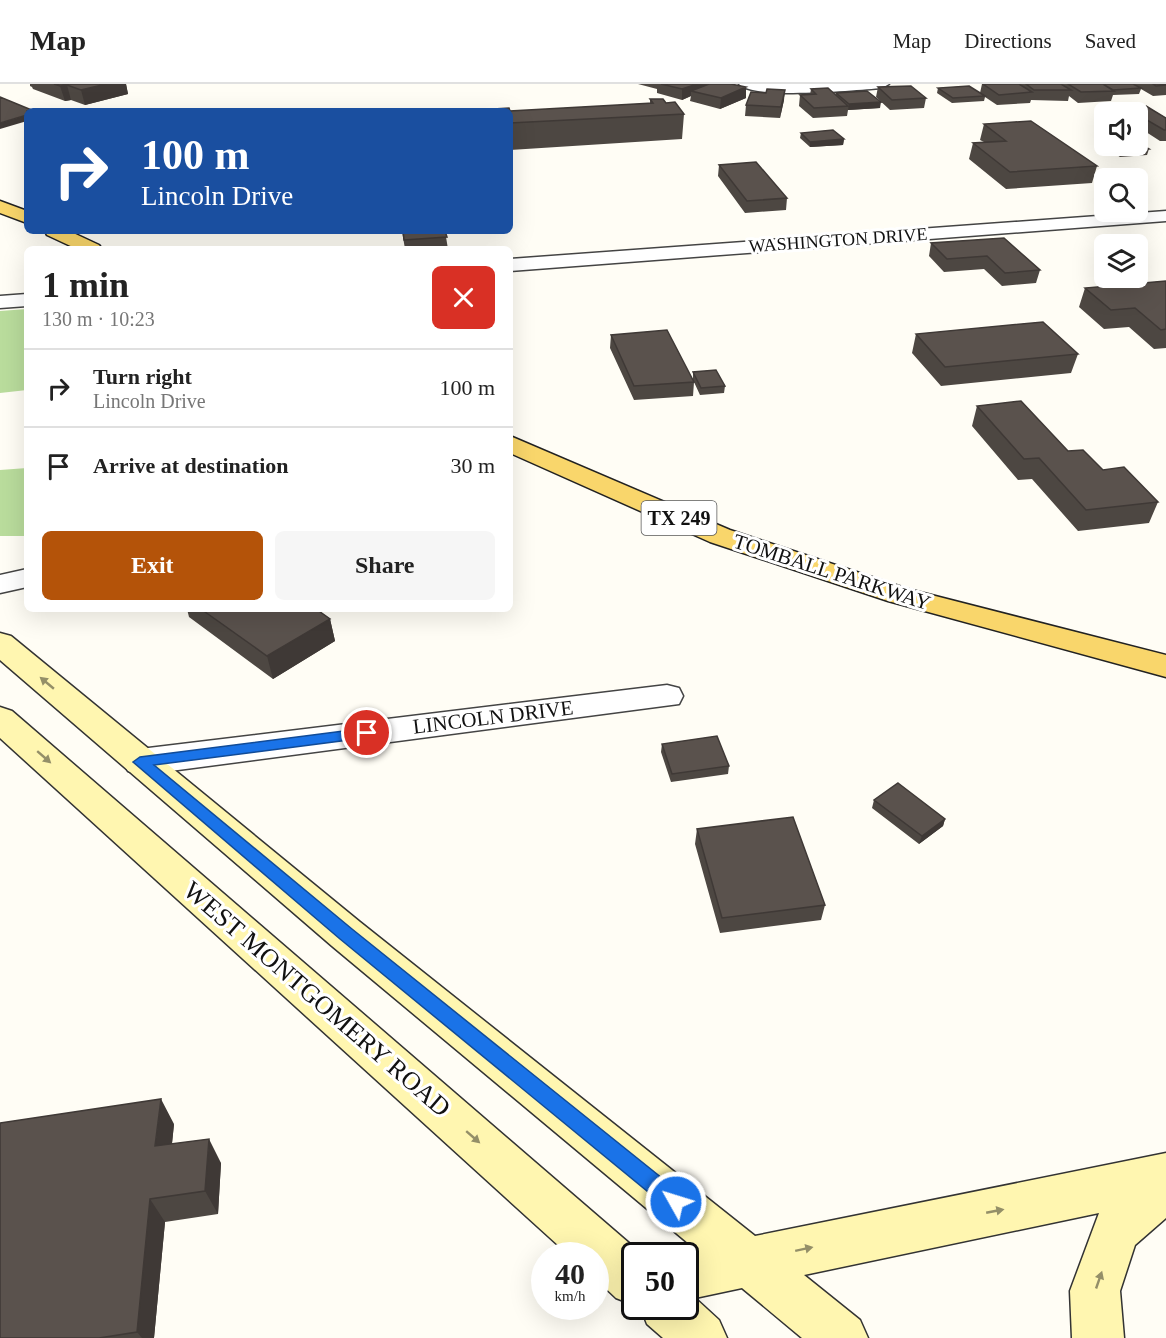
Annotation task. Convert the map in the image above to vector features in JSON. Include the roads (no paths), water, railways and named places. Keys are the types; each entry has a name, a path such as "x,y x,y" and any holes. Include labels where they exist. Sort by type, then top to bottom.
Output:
{"main road":[{"path":"0,206 24,217"},
{"path":"60,234 86,246"},
{"name":"TOMBALL PARKWAY","path":"513,445 720,536 898,595 1166,666"},
{"path":"0,643 346,934 842,1338"},
{"name":"WEST MONTGOMERY ROAD","path":"0,719 621,1268"},
{"path":"699,1272 1166,1176"},
{"path":"1098,1338 1095,1291 1116,1230 1166,1187"},
{"path":"680,1320 700,1338"}],"street":[{"path":"746,84 795,89 882,84"},
{"name":"WASHINGTON DRIVE","path":"513,265 1166,216"},
{"path":"0,302 24,300"},
{"path":"0,584 24,579"},
{"name":"LINCOLN DRIVE","path":"140,762 667,696"}]}
